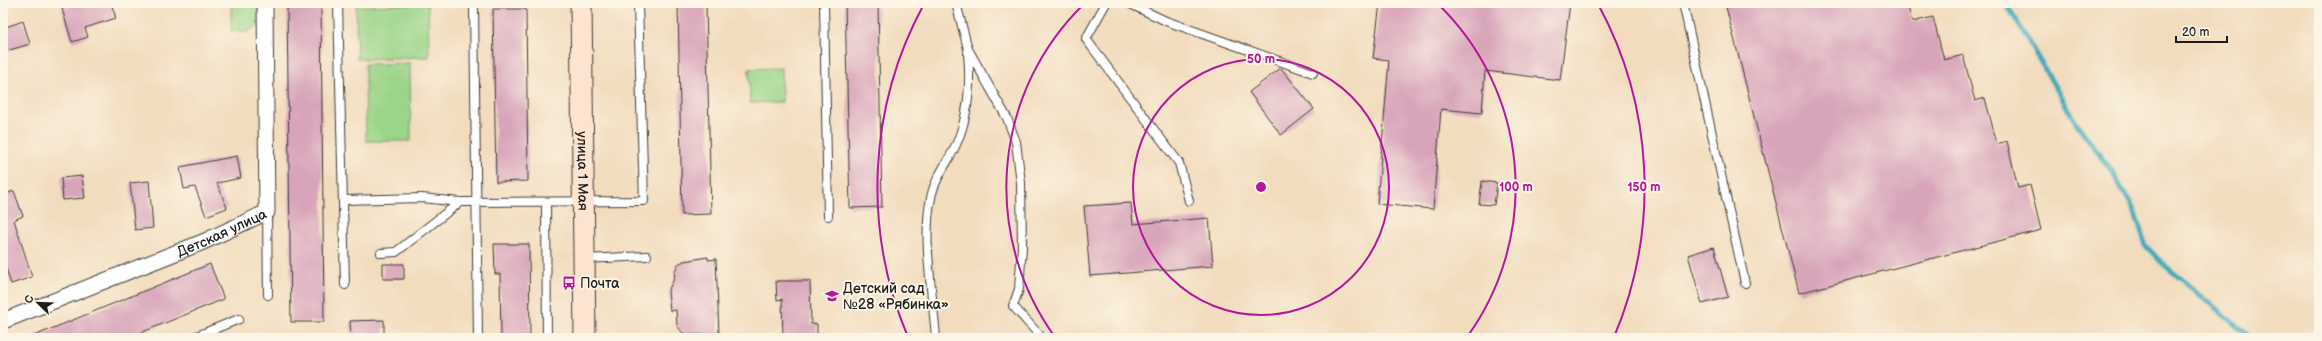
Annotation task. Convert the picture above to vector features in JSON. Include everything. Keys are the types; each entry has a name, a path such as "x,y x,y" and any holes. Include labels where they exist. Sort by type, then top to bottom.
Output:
{"street":[{"name":"Детская улица","path":"3,321 204,242 267,212 264,3"},
{"name":"улица 1 Мая","path":"581,3 585,338"}],"lane":[{"path":"338,3 345,286"},
{"path":"474,3 478,338"},
{"path":"343,200 422,198 460,202 644,201 638,3"},
{"path":"824,3 828,216"},
{"path":"936,338 928,214 936,182 956,145 965,115 970,68 968,49 956,3"},
{"path":"1106,3 1086,39 1179,163 1189,201"},
{"path":"1129,3 1166,21 1313,73"},
{"path":"1683,3 1746,283"},
{"path":"968,49 1007,118 1016,142 1021,183 1022,247 1019,289 1013,306 1042,338"},
{"path":"380,253 396,252 460,202"},
{"path":"546,202 547,338"},
{"path":"267,212 268,295"},
{"path":"584,259 647,256"},
{"path":"192,338 239,319"}],"green space":[{"path":"231,3 259,3 259,25 247,32 231,31"},
{"path":"428,4 429,57 357,59 356,6"},
{"path":"410,63 411,141 366,141 365,64"},
{"path":"781,68 782,102 750,103 749,69"}],"building":[{"path":"81,3 111,3 116,18 85,28 88,37 72,42 62,9"},
{"path":"287,3 321,3 324,322 291,322"},
{"path":"678,3 706,3 711,214 682,215"},
{"path":"845,3 878,3 882,207 850,208"},
{"path":"1380,3 1570,3 1560,80 1485,71 1482,113 1441,109 1433,209 1377,204 1389,60 1373,58"},
{"path":"1725,3 1907,3 1912,22 1933,17 1944,60 1963,55 1975,101 1985,98 1997,144 2007,141 2018,188 2030,185 2041,230 1799,293"},
{"path":"493,9 526,9 528,181 496,182"},
{"path":"23,21 30,44 3,52 3,28"},
{"path":"1281,68 1314,109 1281,135 1249,92"},
{"path":"237,156 241,178 217,183 227,208 206,216 195,187 184,189 180,167"},
{"path":"82,176 85,198 63,200 61,178"},
{"path":"149,181 153,228 135,230 130,183"},
{"path":"1482,181 1497,183 1494,205 1479,204"},
{"path":"14,191 23,216 14,220 32,277 11,284 3,259 3,195"},
{"path":"1131,203 1133,224 1209,218 1213,266 1090,276 1084,206"},
{"path":"494,244 529,244 530,338 501,338 500,274 495,274"},
{"path":"1714,247 1728,297 1702,304 1688,255"},
{"path":"708,257 708,260 716,259 719,334 688,335 683,333 677,326 676,310 670,311 668,291 674,279 678,264 684,261"},
{"path":"210,264 224,299 128,338 29,338"},
{"path":"383,264 404,264 404,279 383,279"},
{"path":"776,281 810,281 811,324 817,324 817,338 783,338 782,299 777,300"},
{"path":"384,320 384,338 351,338 350,321"}],"waterway":[{"path":"2006,3 2075,121 2112,172 2134,210 2146,246 2162,263 2251,338"}],"place":[{"name":"Почта","path":"569,283"},
{"name":"Детский сад №28 «Рябинка»","path":"832,296"}]}
